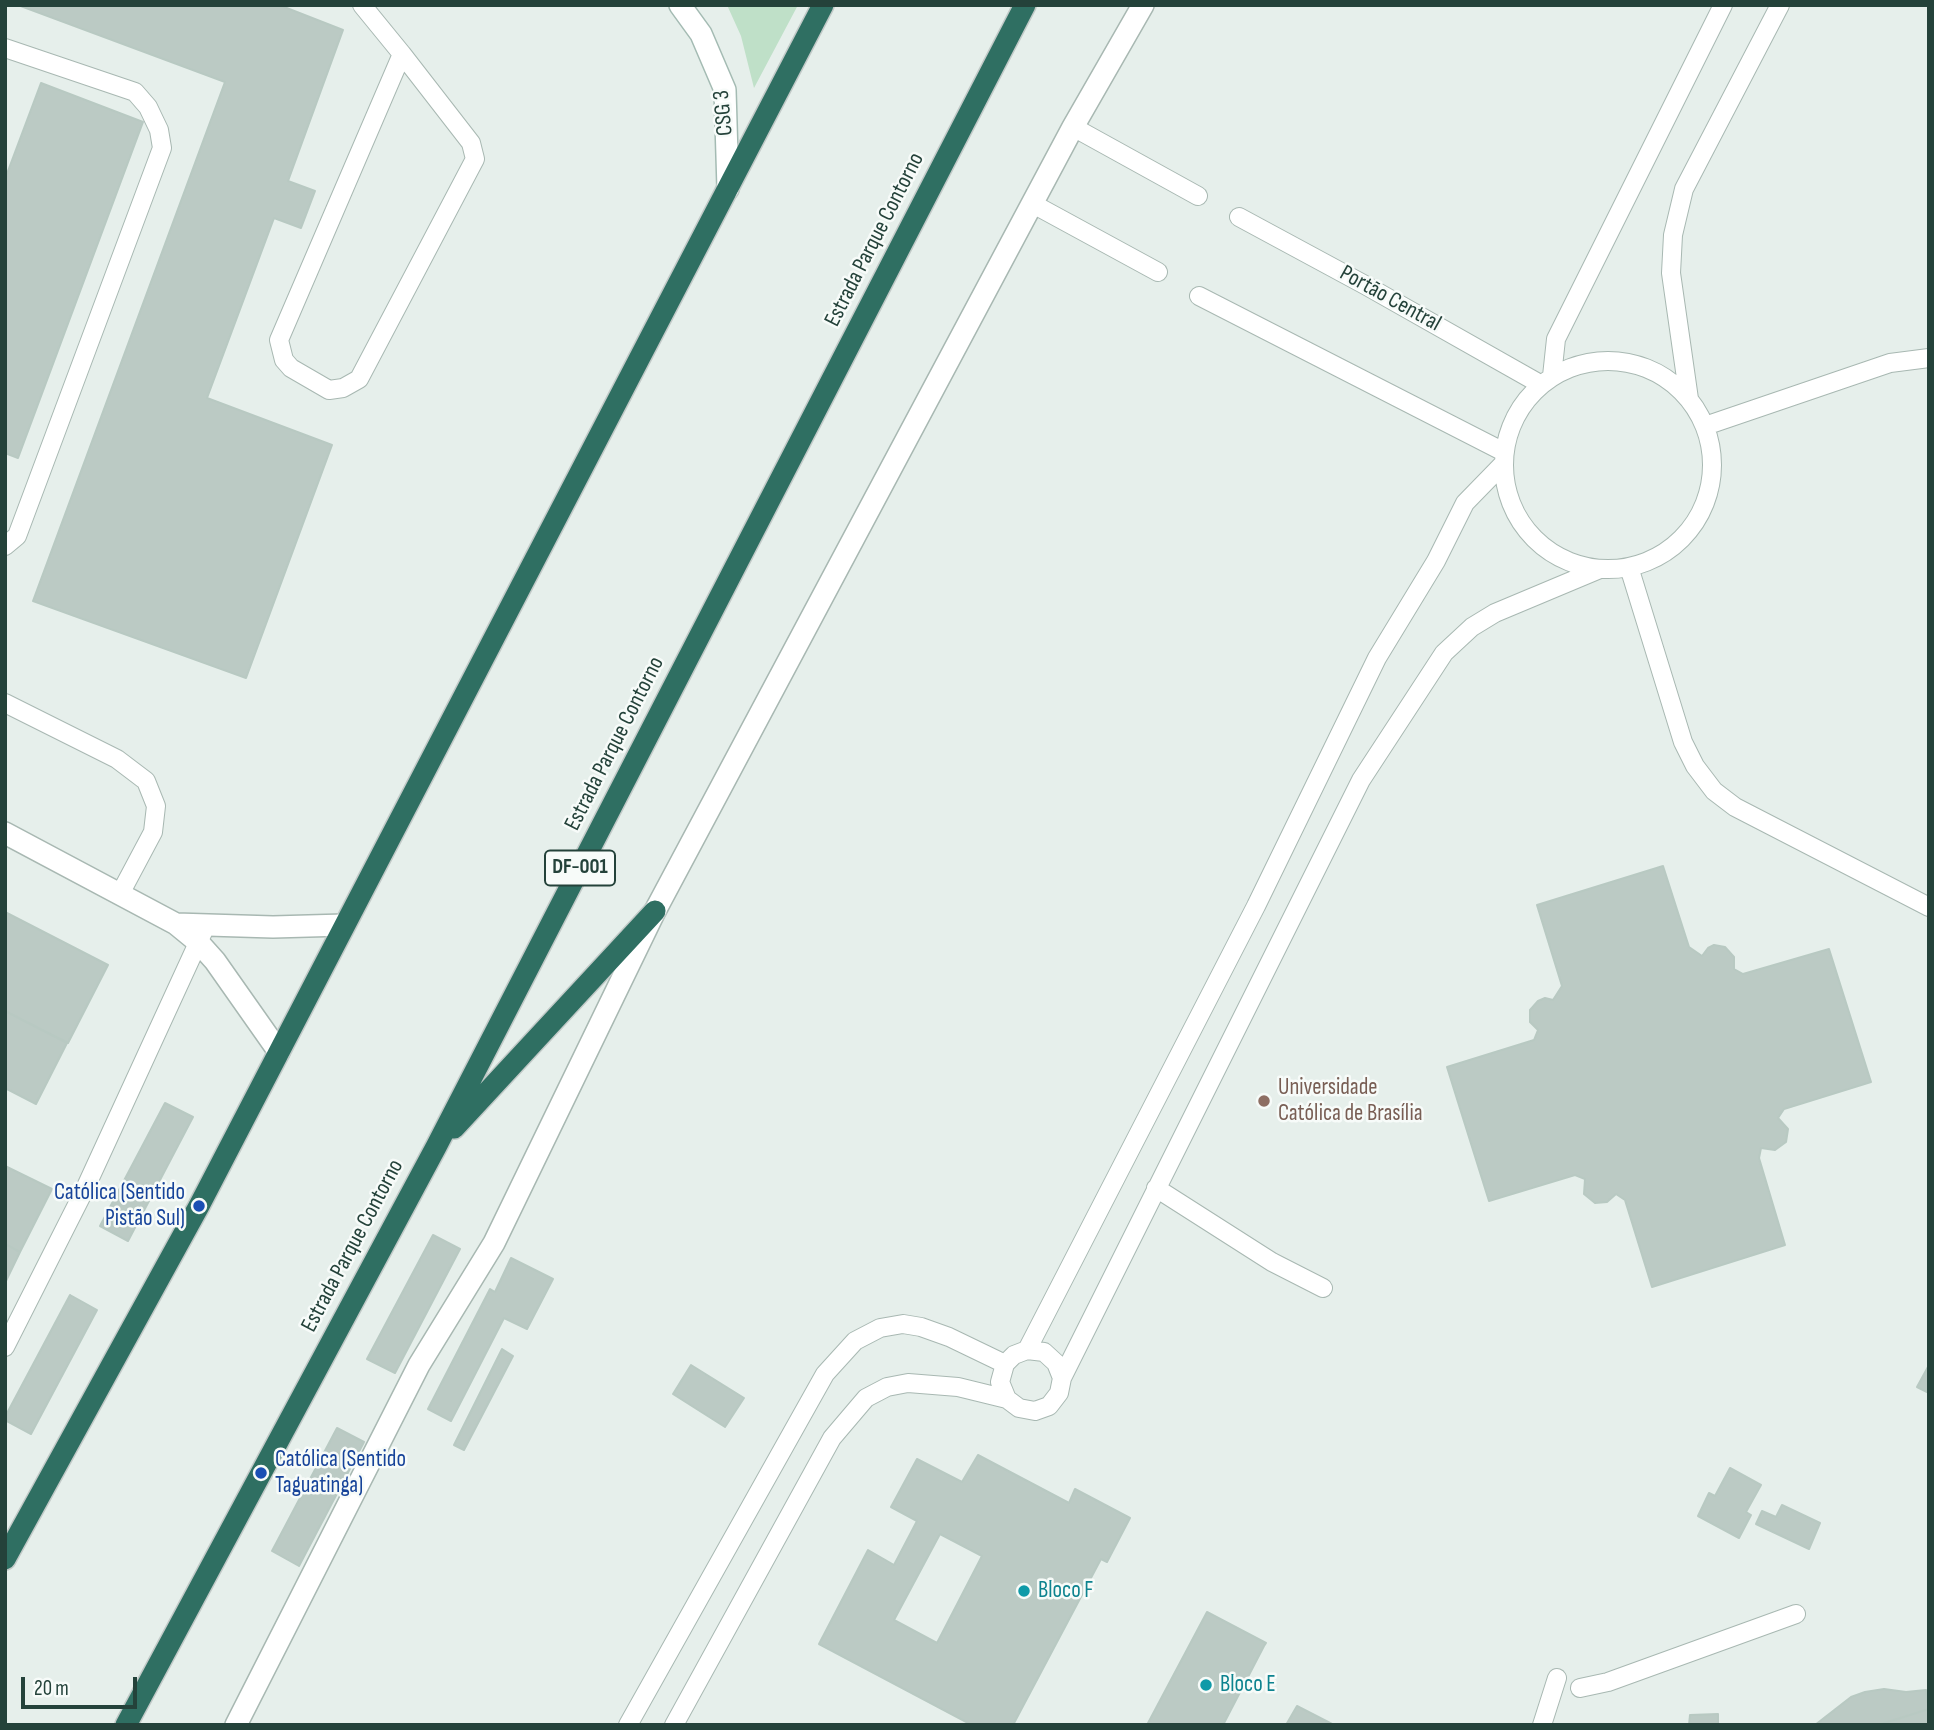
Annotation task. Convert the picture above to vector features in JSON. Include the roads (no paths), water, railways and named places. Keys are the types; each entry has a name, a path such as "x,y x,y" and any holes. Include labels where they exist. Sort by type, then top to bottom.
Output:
{"highway":[{"path":"5,1559 164,1270 279,1052 823,5"},
{"name":"Estrada Parque Contorno","path":"126,1725 436,1147 1025,5"},
{"path":"436,1147 655,911"}],"street":[{"name":"CSG 3","path":"680,5 701,34 725,90 728,189"},
{"path":"236,1725 419,1365 494,1243 655,911 1073,127 1143,5"},
{"path":"5,833 176,924 198,942 234,985 279,1052"},
{"path":"176,924 273,927 344,925"}],"lane":[{"path":"362,5 402,54 471,143 475,159 359,379 343,388 329,390 291,368 284,360 279,340 402,54"},
{"path":"1546,380 1556,339 1723,5"},
{"path":"1689,399 1671,273 1673,235 1684,189 1780,5"},
{"path":"5,48 135,92 148,107 159,130 162,148 17,536 5,546"},
{"path":"1073,127 1198,196"},
{"path":"1034,204 1158,272"},
{"name":"Portão Central","path":"1239,217 1546,380"},
{"path":"1199,296 1503,458"},
{"path":"1705,426 1891,363 1929,358"},
{"path":"1625,361 1661,374 1689,399 1705,426 1713,471 1709,494 1700,514 1687,534 1670,549 1650,561 1629,567 1600,569 1574,564 1551,553 1531,536 1516,515 1506,490 1503,458 1510,427 1522,404 1546,380 1587,362 1625,361"},
{"path":"1027,1350 1256,906 1377,658 1436,561 1465,503 1503,458"},
{"path":"1629,567 1683,742 1695,766 1714,791 1735,807 1929,907"},
{"path":"674,1725 832,1438 866,1398 887,1387 908,1383 958,1387 1007,1399 1019,1409 1035,1411 1049,1406 1059,1393 1062,1378 1361,780 1444,653 1472,627 1496,612 1600,569"},
{"path":"5,703 117,759 146,781 156,806 153,832 120,894"},
{"path":"5,1347 84,1191 209,923"},
{"path":"1156,1188 1272,1262 1323,1288"},
{"path":"628,1725 825,1374 855,1341 880,1328 903,1324 949,1337 1005,1364"},
{"path":"1007,1399 1000,1382 1005,1364 1014,1355 1027,1350 1044,1352 1056,1363 1062,1378"},
{"path":"1580,1688 1608,1682 1796,1614"},
{"path":"1542,1725 1558,1678"}],"place":[{"name":"Universidade Católica de Brasília","path":"1264,1101"},
{"name":"Católica (Sentido Pistão Sul)","path":"199,1206"},
{"name":"Católica (Sentido Taguatinga)","path":"261,1473"},
{"name":"Bloco F","path":"1024,1591"},
{"name":"Bloco E","path":"1206,1685"}]}
